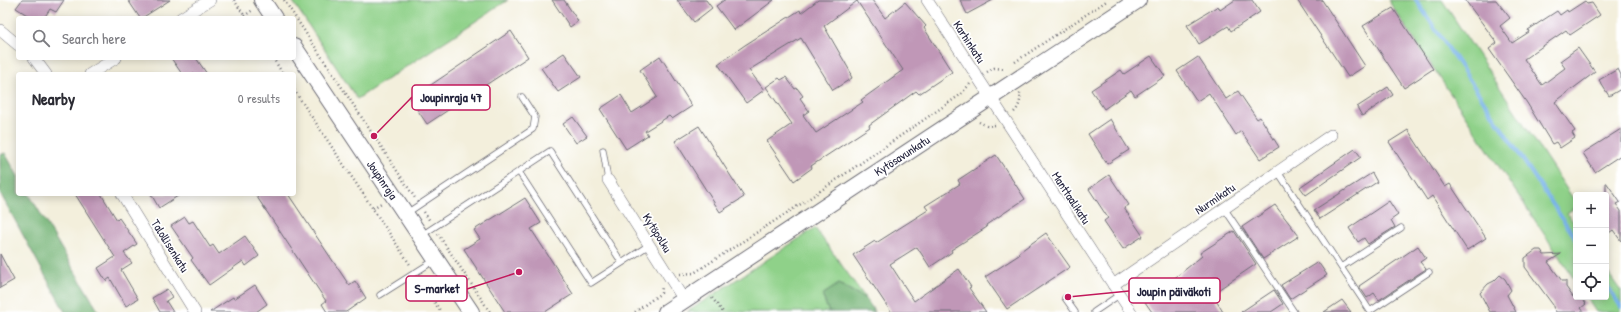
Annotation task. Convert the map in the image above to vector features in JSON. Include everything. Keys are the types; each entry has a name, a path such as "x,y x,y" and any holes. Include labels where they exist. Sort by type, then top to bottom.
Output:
{"street":[{"path":"184,16 210,0"},
{"path":"262,0 273,16"},
{"name":"Karhinkatu","path":"926,0 990,98"},
{"name":"Kytösavunkatu","path":"666,312 1138,0"},
{"path":"0,30 16,43"},
{"name":"Joupinraja","path":"296,51 471,312"},
{"path":"36,60 44,72"},
{"path":"93,72 113,60"},
{"name":"Manttaalikatu","path":"990,98 1131,312"},
{"name":"Nurmikatu","path":"1113,285 1331,135"},
{"name":"Kytöpolku","path":"608,180 684,300"},
{"name":"Talollisenkatu","path":"123,196 195,312"}],"lane":[{"path":"405,214 533,129 535,117 522,97"},
{"path":"603,150 608,180"},
{"path":"419,236 550,152 622,263"},
{"path":"519,172 592,283 649,245"},
{"path":"1278,172 1370,311 1429,272"},
{"path":"1224,208 1294,312"},
{"path":"1341,267 1401,228"},
{"path":"380,295 435,260"},
{"path":"1094,312 1119,295"},
{"path":"1065,298 1075,312"}],"path":[{"path":"234,0 245,16"},
{"path":"284,0 295,16"},
{"path":"296,18 490,312"},
{"path":"274,60 282,72"},
{"path":"635,312 661,293 663,284 678,274 694,273 807,200 960,95 977,78 994,68 1005,69"},
{"path":"296,93 441,312"}],"green space":[{"path":"292,0 508,0 357,99"},
{"path":"1388,0 1442,0 1573,198 1573,209 1567,213 1573,222 1573,278"},
{"path":"5,153 16,172 16,196 30,196 99,312 65,312 0,193 0,155"},
{"path":"815,228 866,299 839,284 822,295 829,312 687,312"},
{"path":"1609,274 1621,290 1621,312 1596,312 1588,300 1609,300"},
{"path":"839,284 866,299 875,312 829,312 822,295"}],"building":[{"path":"22,0 64,0 56,12 50,9 45,16 29,16 16,8"},
{"path":"128,0 170,0 145,16 139,16"},
{"path":"552,0 564,0 578,21 570,27"},
{"path":"677,0 706,0 712,8 694,22"},
{"path":"724,0 774,0 734,30 716,6"},
{"path":"818,0 872,0 885,18 905,2 926,26 924,28 952,72 919,94 916,91 869,125 870,127 811,166 812,168 794,181 767,141 792,124 766,87 779,78 781,80 786,77 795,89 797,88 803,96 800,98 809,111 803,115 816,133 863,102 861,100 903,70 857,1 824,26 851,73 852,78 833,90 801,38 749,70 764,90 746,103 718,64 800,10 801,13"},
{"path":"960,0 993,0 967,14"},
{"path":"1235,0 1252,0 1260,12 1231,31 1228,26 1199,44 1187,25 1218,6 1220,10"},
{"path":"1297,0 1322,0 1365,66 1348,77"},
{"path":"1465,0 1496,0 1510,18 1500,26 1512,43 1529,32 1528,30 1557,11 1560,15 1567,10 1568,12 1585,1 1587,4 1592,3 1600,15 1570,35 1566,30 1524,59 1542,85 1565,68 1560,61 1578,48 1595,72 1555,102 1575,131 1572,133 1575,138 1560,148 1556,142 1552,144 1527,103 1489,49 1497,43"},
{"path":"1393,8 1433,69 1404,88 1363,26"},
{"path":"511,31 528,57 427,124 410,99"},
{"path":"564,53 581,77 558,92 541,68"},
{"path":"660,56 692,106 672,119 669,116 645,131 648,135 626,149 600,109 621,95 632,113 657,97 640,70"},
{"path":"1151,56 1165,76 1135,96 1131,90 1104,109 1091,90 1121,70 1124,74"},
{"path":"1198,57 1226,99 1238,91 1257,119 1260,117 1279,147 1260,159 1241,131 1236,135 1209,93 1197,101 1177,71"},
{"path":"172,60 197,60 206,72 181,72"},
{"path":"1618,69 1621,75 1621,89 1609,96 1599,80"},
{"path":"1388,87 1393,95 1362,116 1357,107"},
{"path":"573,117 587,136 576,143 563,124"},
{"path":"1110,119 1129,150 1107,164 1088,134"},
{"path":"699,126 744,197 720,212 675,141"},
{"path":"1621,129 1621,155 1595,172 1583,153"},
{"path":"1408,130 1445,187 1450,184 1486,238 1467,250 1432,196 1427,200 1389,142"},
{"path":"1355,149 1361,157 1306,195 1300,187"},
{"path":"996,155 1025,199 986,225 987,227 951,250 952,252 930,267 917,247 890,264 914,301 959,269 971,287 969,288 986,312 891,312 853,255 875,241 876,243 928,210 925,206 960,184 958,180"},
{"path":"1372,173 1377,182 1320,219 1314,210"},
{"path":"1109,175 1129,205 1124,208 1143,236 1123,249 1104,221 1108,218 1089,189"},
{"path":"1606,182 1620,202 1616,204 1621,211 1621,241 1613,230 1609,233 1609,192 1606,192"},
{"path":"76,196 102,196 117,220 119,218 137,244 124,253 132,263 121,270 138,299 126,306 110,278 106,281 98,268 115,257"},
{"path":"152,196 178,196 159,208"},
{"path":"256,196 289,196 349,285 355,281 366,298 346,312 327,312 322,304 326,301"},
{"path":"525,198 541,223 531,229 573,294 545,312 505,312 464,249 480,239 474,230"},
{"path":"1389,201 1398,215 1391,220 1395,227 1368,244 1364,238 1358,242 1349,228"},
{"path":"1275,205 1299,236 1263,259 1242,227"},
{"path":"185,217 189,223 193,221 210,247 213,245 219,254 245,236 259,256 246,266 243,261 209,285 191,260 193,258 171,226"},
{"path":"1234,231 1256,264 1212,294 1223,312 1152,312 1145,302 1152,291 1159,286 1161,289 1202,256 1200,253"},
{"path":"1046,233 1070,267 1007,309 985,277 1019,255 1018,253"},
{"path":"1418,246 1426,258 1420,262 1426,269 1379,300 1374,293 1367,298 1359,286"},
{"path":"1536,250 1541,250 1544,255 1561,254 1548,262 1562,281 1566,281 1566,287 1573,297 1573,300 1583,300 1586,304 1581,308 1584,312 1556,312 1553,305 1525,267 1525,258"},
{"path":"0,254 14,280 0,288"},
{"path":"1318,262 1327,275 1290,299 1281,285"},
{"path":"1500,275 1505,279 1511,290 1507,295 1516,312 1490,312 1480,293 1488,284"},
{"path":"255,285 267,304 256,312 210,312 233,297 234,299"},
{"path":"167,289 172,297 166,301 173,312 160,312 152,298"},
{"path":"1274,290 1283,304 1271,312 1241,312"},
{"path":"1342,300 1351,312 1324,312"}],"waterway":[{"path":"1416,0 1573,235"},
{"path":"1609,289 1621,307"}],"place":[{"name":"Joupinraja 47","path":"374,136"},
{"name":"S-market","path":"519,272"},
{"name":"Joupin päiväkoti","path":"1068,297"}]}
